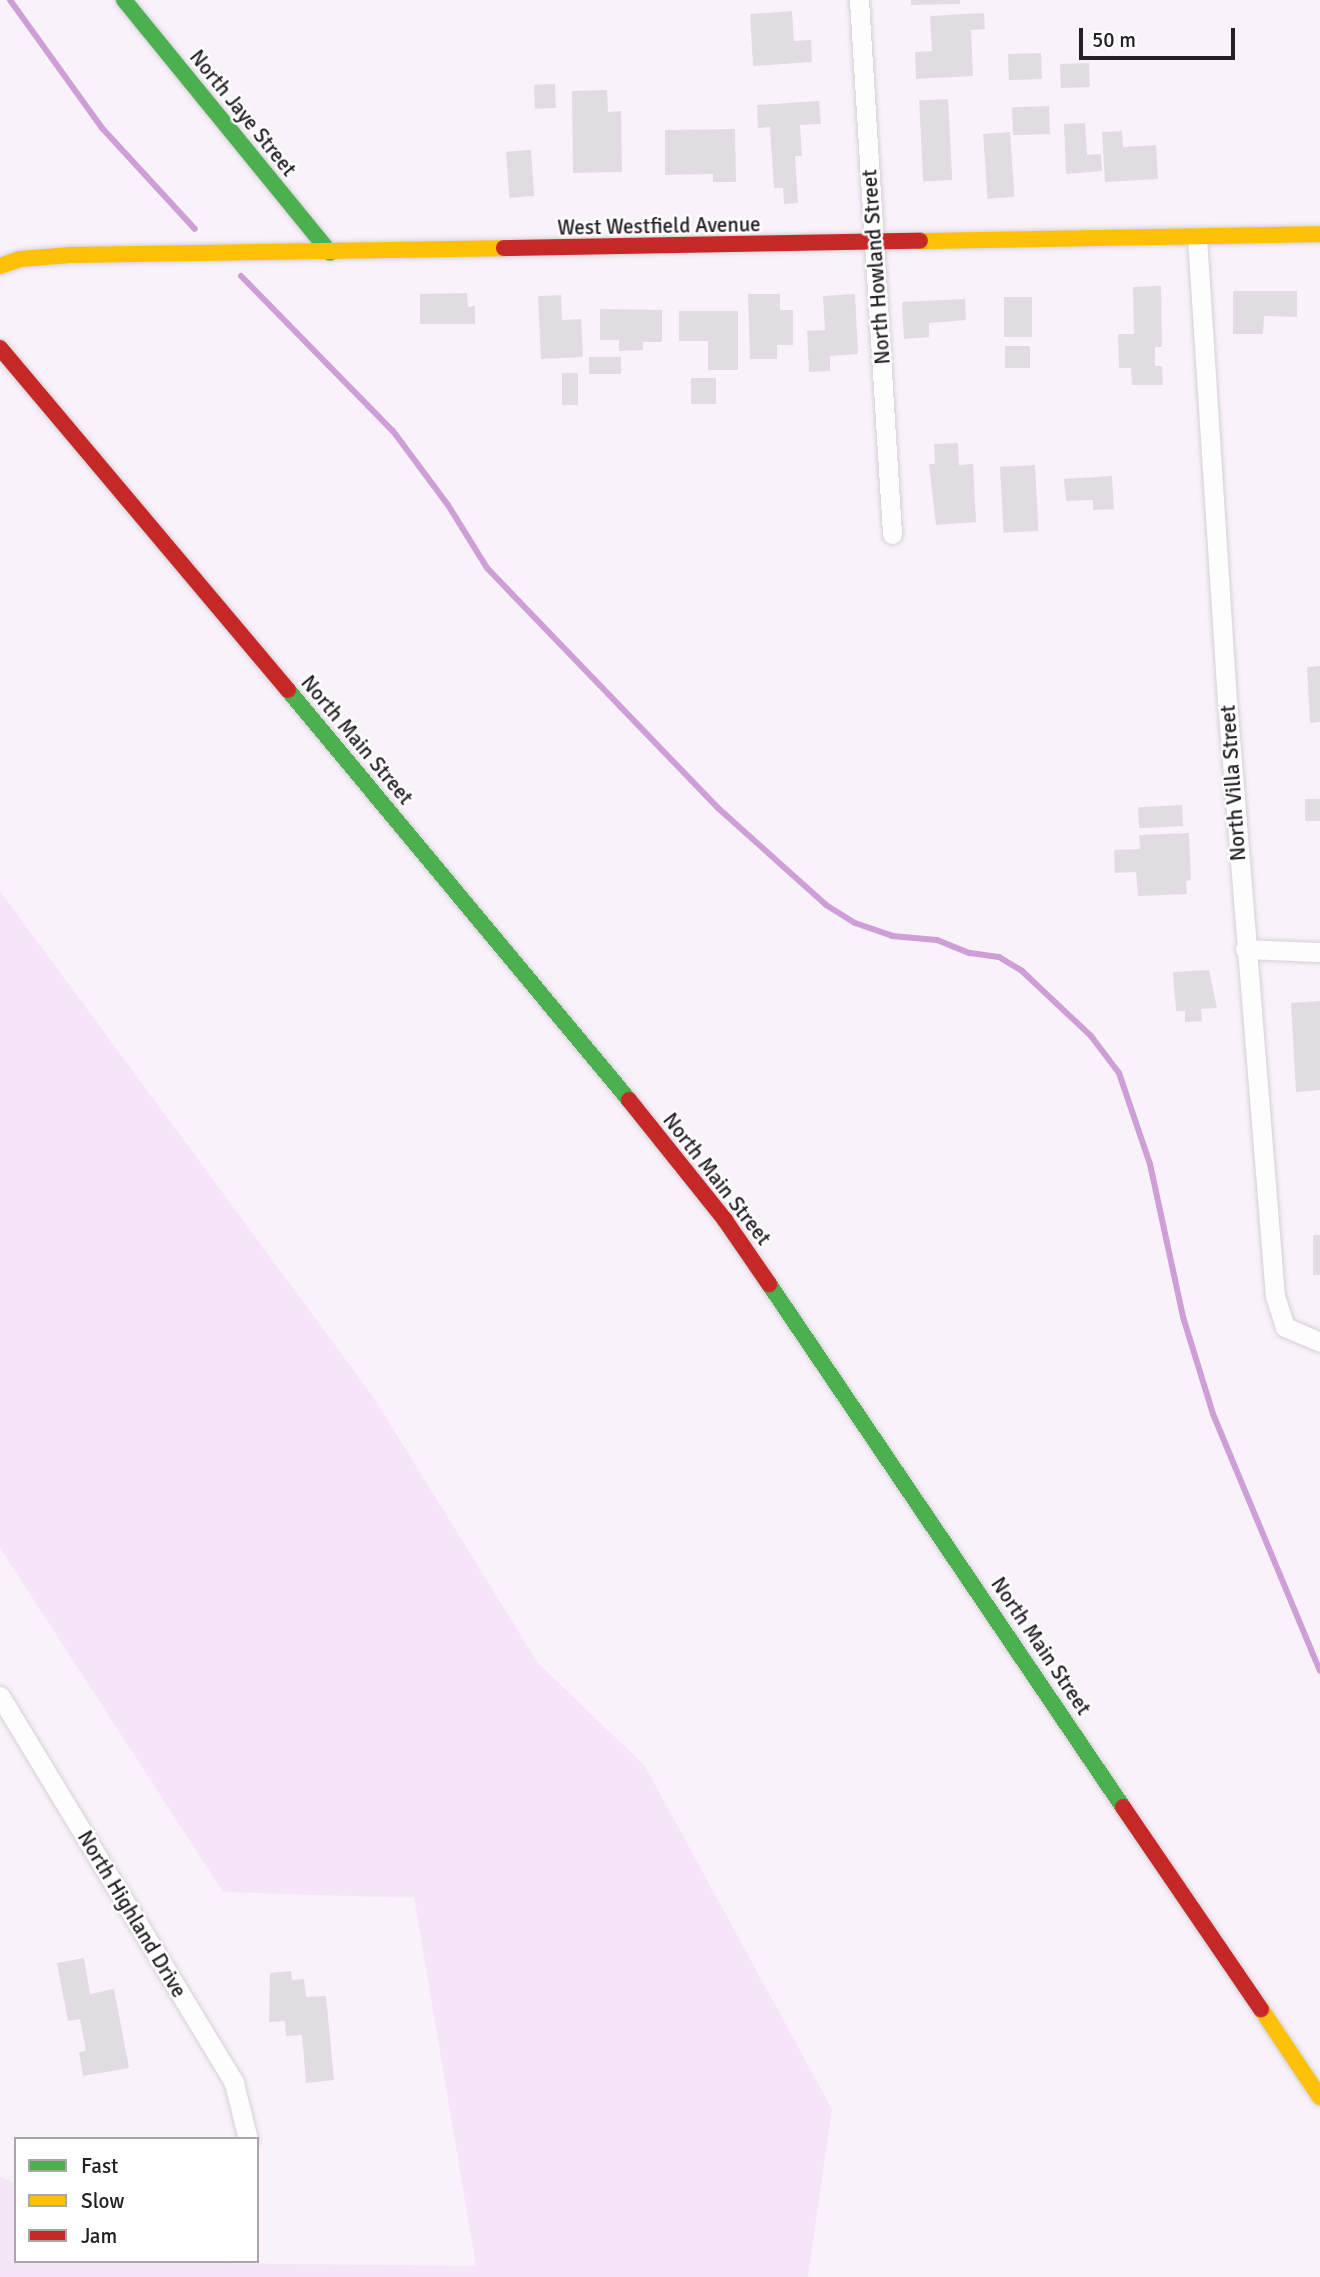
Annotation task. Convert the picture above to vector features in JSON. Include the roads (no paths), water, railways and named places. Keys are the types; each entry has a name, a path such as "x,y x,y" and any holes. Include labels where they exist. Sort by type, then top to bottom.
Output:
{"main road":[{"name":"North Jaye Street","path":"124,0 330,253"},
{"name":"West Westfield Avenue","path":"0,266 20,259 71,255 330,253 1320,234"},
{"name":"North Main Street","path":"0,348 569,1025 725,1220 1320,2097"}],"street":[{"name":"North Howland Street","path":"859,0 892,534"},
{"name":"North Villa Street","path":"1197,237 1245,949 1275,1296 1285,1327 1320,1342"},
{"path":"1245,949 1320,952"},
{"name":"North Highland Drive","path":"0,1696 234,2083 248,2137"}],"waterway":[{"path":"10,0 102,128 195,229"},
{"path":"241,276 393,431 448,505 487,568 718,808 826,905 855,923 892,936 937,940 970,953 999,957 1022,971 1091,1036 1119,1073 1150,1164 1183,1317 1213,1414 1320,1671"}]}
